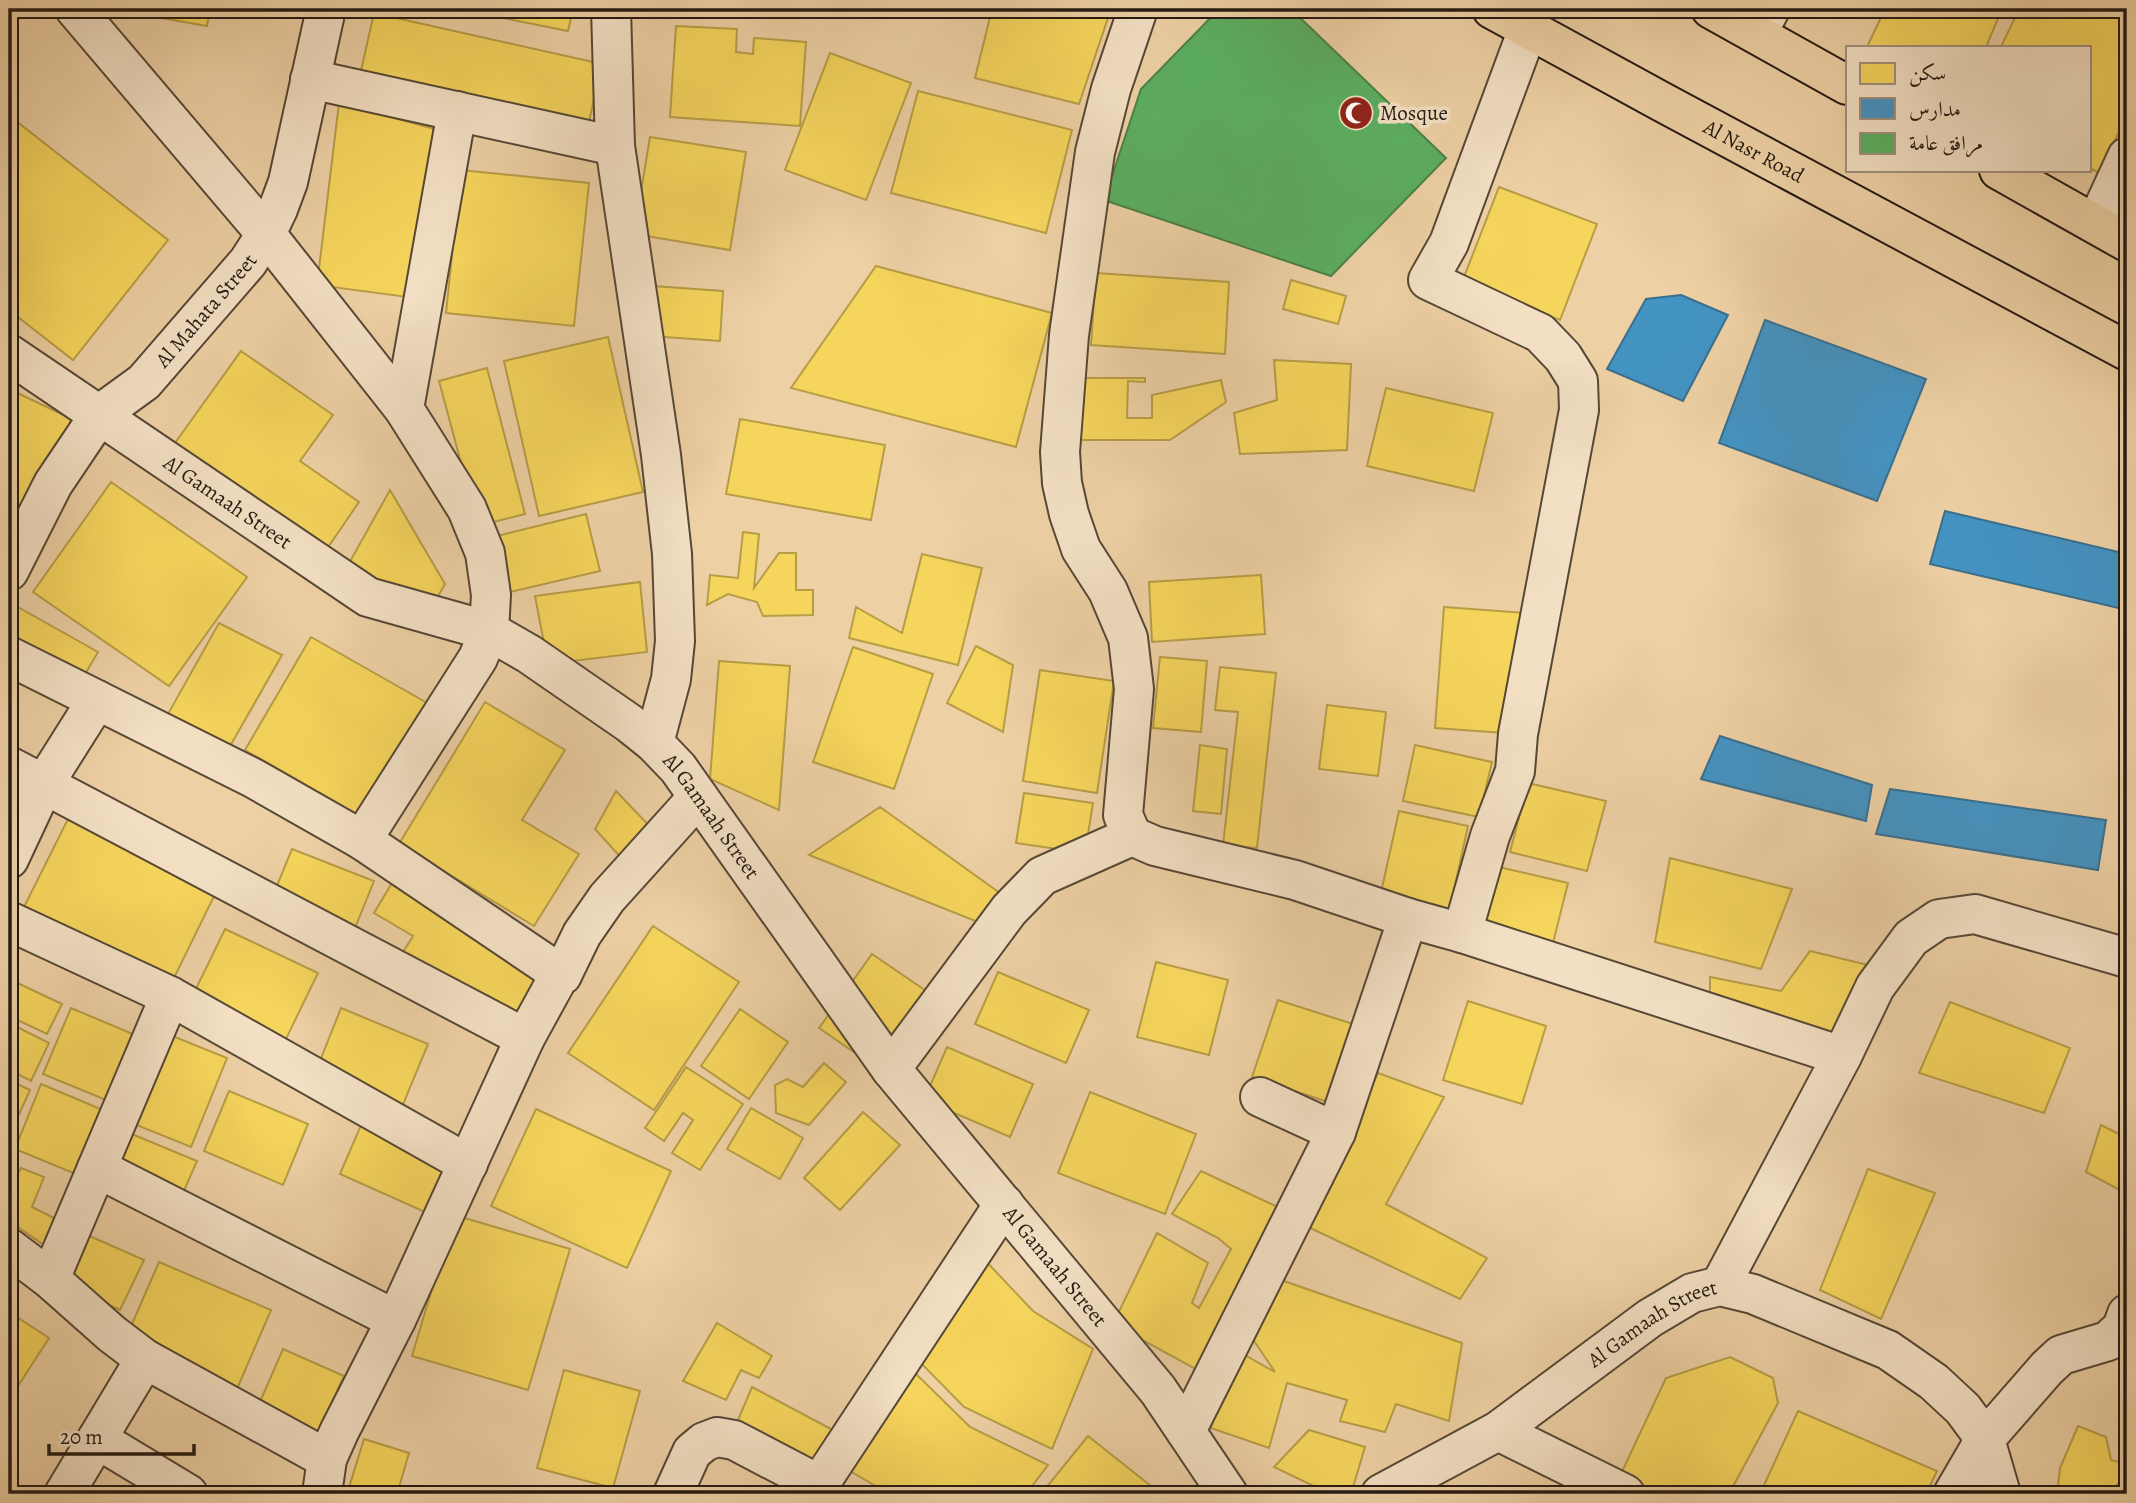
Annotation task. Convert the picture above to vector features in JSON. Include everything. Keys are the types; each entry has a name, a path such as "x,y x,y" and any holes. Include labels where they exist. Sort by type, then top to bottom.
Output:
{"main road":[{"name":"Al Nasr Road","path":"1492,9 2127,351"},
{"path":"1711,9 1770,23 1846,84"},
{"path":"2003,172 2111,233"}],"street":[{"path":"75,9 266,234 404,409 467,509 485,552 491,595 489,631 478,657 362,840"},
{"name":"Al Mahata Street","path":"9,571 53,484 100,414 144,382 248,262 266,234 288,182 326,9"},
{"path":"611,9 615,146 673,554 675,641 671,679 654,743"},
{"path":"1138,9 1111,89 1095,152 1069,335 1060,452 1062,483 1081,549 1108,591 1129,638 1134,689 1123,815 1132,836 1155,846 1295,880 1842,1056"},
{"path":"1462,933 1490,836 1516,771 1518,734 1579,410 1578,382 1563,357 1540,332 1428,280 1448,243 1528,29"},
{"path":"310,79 615,146"},
{"path":"404,409 457,111"},
{"path":"2111,233 2127,157"},
{"name":"Al Gamaah Street","path":"9,354 368,597 489,631 529,654 654,743 678,768 891,1069 1158,1390 1228,1494"},
{"path":"9,656 254,778 362,840 562,975"},
{"path":"9,859 44,784 97,700"},
{"path":"9,766 525,1038"},
{"path":"9,1248 145,1359 324,1477 525,1038 562,975 582,934 607,898 698,797"},
{"path":"891,1069 1009,910 1042,876 1132,836"},
{"path":"1720,1286 1842,1056 1875,987 1910,938 1939,919 1975,914 2127,958"},
{"path":"1186,1431 1336,1132 1408,918"},
{"path":"9,920 170,996 468,1164"},
{"path":"50,1279 170,996"},
{"path":"1260,1097 1336,1132"},
{"path":"97,1168 396,1320"},
{"path":"673,1494 692,1452 704,1442 717,1437 734,1440 817,1489 1004,1204"},
{"name":"Al Gamaah Street","path":"1381,1494 1498,1431 1650,1318 1692,1293 1720,1286 1753,1294 1888,1350 1934,1382 1963,1409 1985,1439 2001,1494"},
{"path":"1953,1494 1985,1439 2046,1368 2061,1355 2108,1341 2122,1328 2127,1314"},
{"path":"64,1494 145,1359"},
{"path":"1498,1431 1625,1494"},
{"path":"97,1438 188,1494"}],"building: سكن":[{"path":"127,9 210,9 207,26 127,12"},
{"path":"458,9 573,9 568,31"},
{"path":"992,9 1111,9 1079,104 975,78"},
{"path":"1885,9 2002,9 1986,46 1867,46"},
{"path":"2019,9 2110,9 2127,17 2127,114 2100,173 2090,168 2090,46 2001,46"},
{"path":"374,13 602,64 588,126 360,75"},
{"path":"676,26 737,29 736,52 753,54 754,38 806,42 800,126 670,117"},
{"path":"830,53 911,83 866,200 785,170"},
{"path":"918,91 1072,130 1046,233 891,193"},
{"path":"339,103 442,131 407,297 317,285"},
{"path":"16,121 168,240 73,360 9,310 9,130"},
{"path":"650,137 746,152 730,250 634,234"},
{"path":"461,170 589,183 574,326 446,313"},
{"path":"1499,187 1597,224 1560,320 1462,282"},
{"path":"876,266 1052,313 1016,447 791,388"},
{"path":"1096,273 1229,282 1225,354 1091,345"},
{"path":"1291,280 1346,296 1338,324 1283,309"},
{"path":"653,286 723,291 720,341 651,336"},
{"path":"608,337 643,492 539,516 504,361"},
{"path":"241,351 333,415 300,461 359,502 322,556 170,450"},
{"path":"1274,360 1351,364 1347,450 1240,454 1234,413 1277,400"},
{"path":"487,368 525,514 478,526 439,381"},
{"path":"1078,378 1145,378 1145,382 1128,381 1127,418 1152,418 1152,395 1221,380 1226,402 1170,440 1079,440"},
{"path":"1386,388 1493,413 1474,491 1367,466"},
{"path":"9,389 72,419 9,553"},
{"path":"740,419 885,445 871,520 726,494"},
{"path":"111,482 247,577 169,686 33,592"},
{"path":"390,490 445,584 430,610 348,565"},
{"path":"586,514 600,571 502,594 489,538"},
{"path":"743,532 759,534 754,588 779,553 796,553 796,590 813,590 813,615 763,616 757,602 728,594 707,605 710,575 738,578"},
{"path":"922,554 982,568 958,665 849,638 856,607 902,633"},
{"path":"1261,575 1265,634 1152,642 1149,582"},
{"path":"640,582 647,652 548,664 535,596"},
{"path":"16,606 98,652 78,686 9,647 9,618"},
{"path":"1444,607 1527,613 1518,734 1435,728"},
{"path":"219,623 282,655 229,748 168,714"},
{"path":"311,637 429,704 363,818 245,750"},
{"path":"976,646 1013,665 1003,732 947,703"},
{"path":"853,647 933,674 894,789 813,762"},
{"path":"1160,657 1207,661 1201,732 1153,728"},
{"path":"719,661 790,666 779,810 710,779"},
{"path":"1220,667 1276,673 1257,848 1223,845 1238,712 1215,710"},
{"path":"1040,670 1114,681 1097,793 1023,781"},
{"path":"485,702 565,750 522,820 579,854 534,926 399,844"},
{"path":"1327,705 1386,712 1378,776 1319,769"},
{"path":"1200,745 1227,749 1221,814 1193,811"},
{"path":"1415,745 1492,762 1479,817 1403,801"},
{"path":"1528,783 1606,801 1587,871 1510,852"},
{"path":"616,791 656,833 625,862 595,829"},
{"path":"1024,793 1093,803 1085,853 1016,843"},
{"path":"880,807 1004,896 983,924 809,855"},
{"path":"73,809 221,882 173,980 24,907"},
{"path":"1399,811 1468,826 1449,912 1380,897"},
{"path":"292,849 374,881 353,933 271,900"},
{"path":"1670,858 1792,889 1761,969 1655,942"},
{"path":"1499,867 1568,883 1551,951 1482,934"},
{"path":"398,873 556,975 524,1032 400,957 413,936 374,913"},
{"path":"653,926 739,982 654,1110 568,1053"},
{"path":"225,929 318,973 285,1041 192,997"},
{"path":"1810,951 1868,965 1832,1036 1710,998 1710,977 1781,991"},
{"path":"872,954 932,995 880,1070 819,1028"},
{"path":"1156,962 1228,980 1209,1055 1137,1037"},
{"path":"998,972 1089,1010 1066,1063 975,1024"},
{"path":"9,979 62,1004 47,1034 9,1016"},
{"path":"1278,1000 1353,1024 1328,1102 1252,1077"},
{"path":"1468,1001 1546,1026 1522,1104 1443,1080"},
{"path":"1950,1002 2070,1048 2044,1113 1919,1073"},
{"path":"71,1008 147,1040 118,1105 43,1074"},
{"path":"341,1008 428,1044 402,1107 316,1071"},
{"path":"740,1009 788,1042 749,1099 701,1066"},
{"path":"9,1023 49,1043 31,1081 9,1070"},
{"path":"165,1033 227,1058 191,1147 129,1122"},
{"path":"947,1047 1033,1084 1010,1137 924,1100"},
{"path":"824,1063 846,1082 809,1125 776,1113 775,1085 787,1079 803,1087"},
{"path":"686,1067 743,1104 700,1170 672,1153 693,1120 683,1113 664,1141 645,1128"},
{"path":"1378,1073 1444,1097 1386,1204 1487,1258 1460,1299 1306,1226"},
{"path":"9,1080 30,1090 12,1130 9,1129"},
{"path":"41,1084 110,1113 83,1177 15,1149"},
{"path":"229,1091 308,1124 283,1185 204,1151"},
{"path":"1090,1092 1196,1134 1165,1214 1058,1173"},
{"path":"751,1108 803,1138 780,1179 727,1149"},
{"path":"536,1109 671,1171 627,1268 491,1206"},
{"path":"863,1112 900,1145 840,1210 804,1178"},
{"path":"361,1125 458,1168 436,1217 340,1174"},
{"path":"2101,1125 2127,1138 2127,1194 2086,1172"},
{"path":"127,1132 197,1161 180,1200 111,1170"},
{"path":"21,1168 44,1177 32,1207 60,1221 47,1247 9,1221 9,1190"},
{"path":"1868,1169 1935,1193 1881,1319 1820,1290"},
{"path":"1201,1171 1284,1210 1201,1372 1113,1324 1157,1233 1208,1263 1192,1303 1199,1308 1231,1249 1218,1238 1172,1214"},
{"path":"454,1215 570,1249 528,1390 412,1356"},
{"path":"85,1234 144,1260 120,1310 62,1284"},
{"path":"982,1257 1033,1311 1093,1349 1052,1449 964,1407 914,1356"},
{"path":"159,1262 271,1310 237,1389 125,1340"},
{"path":"1281,1280 1462,1343 1449,1421 1396,1404 1385,1432 1340,1421 1347,1400 1287,1383 1269,1448 1202,1425 1243,1354 1275,1372 1250,1335"},
{"path":"9,1312 49,1338 9,1400"},
{"path":"717,1323 772,1356 759,1378 741,1370 726,1400 683,1381"},
{"path":"283,1349 344,1376 315,1440 255,1413"},
{"path":"1730,1357 1773,1378 1778,1403 1729,1494 1648,1494 1618,1480 1666,1378"},
{"path":"910,1368 970,1427 1048,1465 1026,1494 889,1494 845,1468"},
{"path":"564,1370 640,1391 613,1488 537,1468"},
{"path":"752,1387 846,1437 821,1482 730,1439"},
{"path":"1798,1411 1937,1471 1926,1494 1760,1494"},
{"path":"2078,1426 2106,1437 2111,1460 2127,1464 2124,1478 2112,1490 2127,1494 2057,1494 2060,1468"},
{"path":"1309,1430 1365,1447 1351,1494 1330,1494 1274,1467"},
{"path":"1088,1436 1161,1494 1041,1494"},
{"path":"364,1439 409,1453 397,1494 347,1494"}],"building: مدارس":[{"path":"1681,295 1728,315 1683,401 1607,369 1646,299"},
{"path":"1765,320 1926,379 1877,501 1719,443"},
{"path":"1945,511 2127,554 2127,610 1930,564"},
{"path":"1720,736 1872,785 1866,821 1701,779"},
{"path":"1890,789 2106,820 2098,870 1876,834"}],"building: مرافق عامة":[{"path":"1219,9 1291,9 1446,158 1331,276 1104,200 1141,89"}],"place":[{"name":"Mosque","path":"1356,113"}]}
